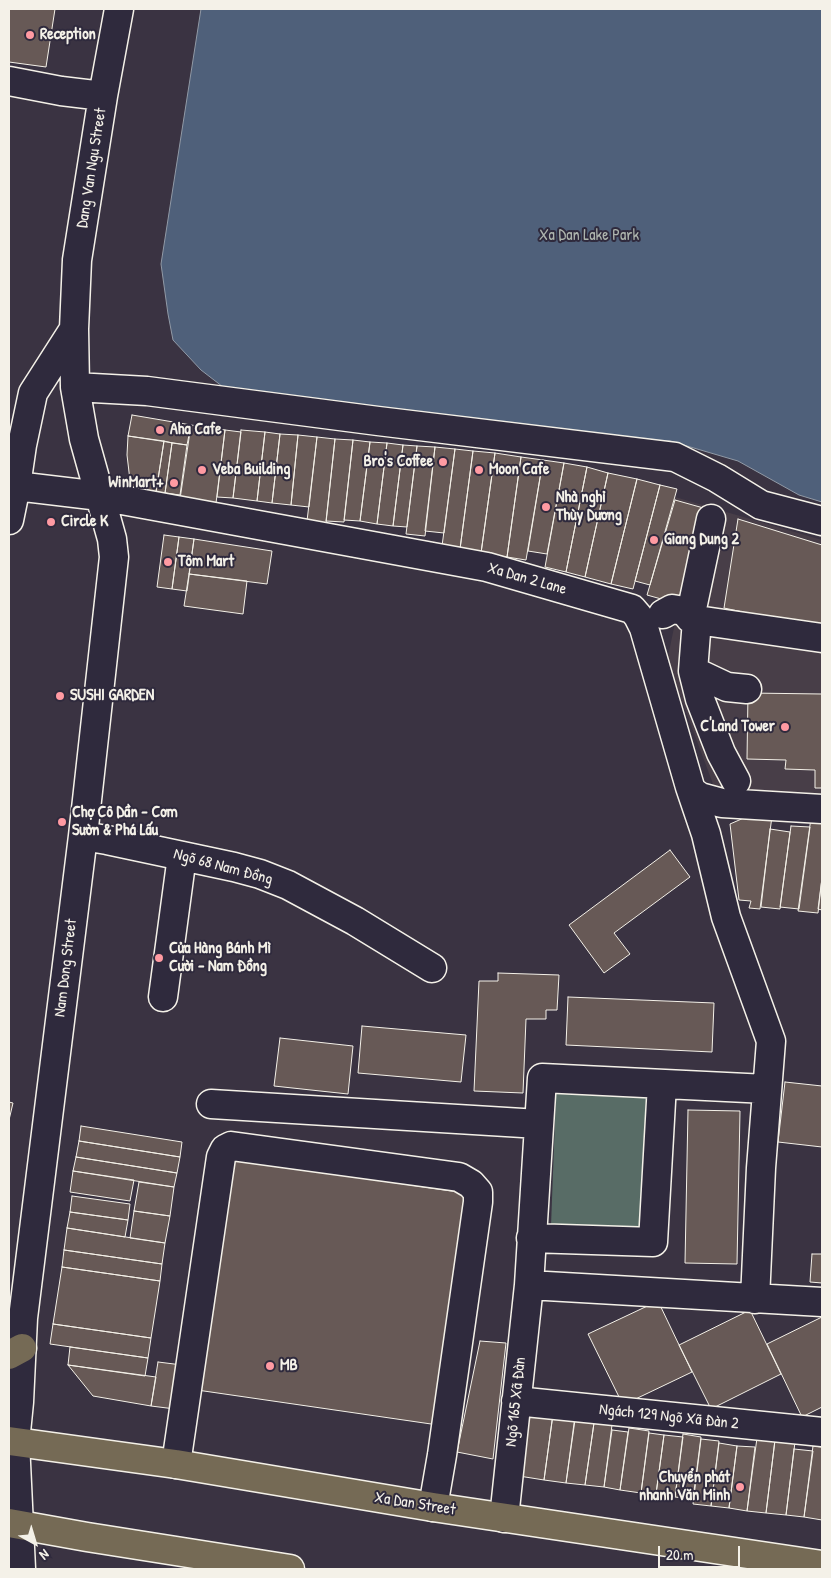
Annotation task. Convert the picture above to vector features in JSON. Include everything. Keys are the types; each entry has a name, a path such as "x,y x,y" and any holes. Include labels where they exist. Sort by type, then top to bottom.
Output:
{"main road":[{"name":"Xa Dan Street","path":"12,1441 176,1464 433,1507 822,1565"},
{"path":"14,1524 290,1569"}],"street":[{"name":"Dang Van Ngu Street","path":"100,496 84,439 75,387 74,329 78,260 103,96 119,9"},
{"path":"9,81 61,91 103,96"},
{"name":"Dang Van Ngu Street","path":"9,520 33,393 74,329"},
{"path":"75,387 147,391 398,424 675,457 718,478 761,504 822,521"},
{"name":"Xa Dan 2 Lane","path":"16,486 100,496 487,567 632,609 663,614 672,609 684,611 694,619"},
{"name":"Nam Dong Street","path":"21,1569 14,1524 12,1441 15,1351 23,1318 83,836 114,557 112,539 100,496"},
{"path":"711,519 694,619 693,671 700,699 721,753 736,781"},
{"path":"632,609 644,628 706,834 726,917 771,1041 761,1168 755,1299"},
{"path":"694,619 822,638"},
{"path":"693,671 727,687 748,689"},
{"path":"693,792 700,797 722,803 822,809"},
{"name":"Ngõ 68 Nam Đồng","path":"83,836 260,874 288,885 432,968"},
{"path":"163,997 182,856"},
{"name":"Ngõ 165 Xã Đàn","path":"504,1518 529,1285 542,1078 662,1084"},
{"path":"531,1238 653,1242 662,1084 767,1089"},
{"path":"210,1104 539,1124"},
{"path":"176,1464 221,1157 225,1149 231,1146 458,1177 471,1184 478,1192 478,1202 433,1507"},
{"path":"461,1324 484,1288 496,1192"},
{"path":"192,1357 180,1331 198,1217"},
{"path":"529,1285 822,1302"},
{"name":"Ngách 129 Ngõ Xã Đàn 2","path":"516,1401 822,1432"}],"shaded area":[{"path":"675,497 822,540 822,801 716,792 667,661 679,604 647,595"}],"green space":[{"path":"556,1093 646,1096 641,1229 551,1226"}],"water":[{"name":"Xa Dan Lake Park","path":"201,9 822,9 822,502 799,495 738,461 670,441 613,441 456,421 353,403 227,390 201,370 173,340 161,264"}],"building":[{"name":"Reception","path":"9,9 55,9 46,67 9,62"},
{"name":"Aha Cafe","path":"132,415 191,425 187,445 128,436"},
{"name":"Veba Building","path":"191,425 225,430 216,503 180,499"},
{"path":"225,430 241,432 233,498 217,497"},
{"path":"241,430 265,432 257,501 233,498"},
{"path":"265,432 280,434 272,503 257,501"},
{"path":"280,434 298,435 291,505 272,503"},
{"path":"298,435 317,437 309,507 291,505"},
{"path":"128,436 164,441 156,492 131,489 127,455"},
{"path":"317,437 335,439 326,523 307,521"},
{"path":"335,439 353,440 344,522 326,521"},
{"path":"353,440 370,442 360,521 344,520"},
{"path":"164,441 172,443 165,493 156,492"},
{"path":"370,442 387,443 377,524 360,521"},
{"path":"172,443 187,445 180,495 165,493"},
{"path":"387,443 403,445 393,526 377,524"},
{"path":"403,445 417,446 407,527 393,526"},
{"path":"417,446 435,447 425,536 406,534"},
{"path":"435,447 455,449 444,533 425,531"},
{"path":"455,449 473,451 460,549 442,546"},
{"path":"473,451 495,453 481,553 460,549"},
{"path":"495,453 521,457 507,557 481,553"},
{"path":"521,457 543,460 526,560 507,557"},
{"name":"Nhà nghỉ Thùy Dương","path":"543,460 564,463 547,554 528,551"},
{"path":"564,463 587,467 566,572 545,567"},
{"path":"587,467 608,473 585,577 566,572"},
{"path":"608,473 637,479 611,584 585,577"},
{"path":"637,479 660,485 633,589 611,584"},
{"name":"Giang Dung 2","path":"660,485 677,489 650,585 635,581"},
{"path":"675,500 707,509 679,604 647,595"},
{"path":"738,519 822,545 822,629 724,608"},
{"name":"Tôm Mart","path":"164,535 179,537 172,589 157,587"},
{"path":"179,537 194,539 187,591 172,589"},
{"path":"194,539 272,551 267,584 189,574"},
{"path":"189,574 247,581 243,614 184,606"},
{"name":"C'Land Tower","path":"748,693 822,694 822,788 815,788 815,770 785,769 786,760 747,759"},
{"path":"753,814 772,816 760,909 749,908 751,901 739,900 730,824"},
{"path":"811,818 822,820 822,878 818,913 798,911"},
{"path":"791,826 810,827 799,909 780,907"},
{"path":"770,829 790,832 780,909 761,907"},
{"path":"670,850 690,877 614,933 630,954 604,973 569,925"},
{"path":"822,878 822,910 818,909"},
{"path":"498,973 559,975 557,1010 546,1010 546,1019 526,1019 523,1093 474,1091 479,981 498,981"},
{"path":"568,997 714,1003 712,1052 566,1045"},
{"path":"362,1026 466,1035 461,1082 358,1073"},
{"path":"280,1038 353,1046 348,1094 274,1086"},
{"path":"785,1082 822,1086 822,1147 778,1142"},
{"path":"9,1102 13,1103 9,1120"},
{"path":"688,1110 740,1111 737,1264 685,1263"},
{"path":"81,1126 182,1142 180,1157 79,1141"},
{"path":"79,1141 180,1157 177,1173 76,1157"},
{"path":"76,1157 177,1173 174,1187 73,1171"},
{"path":"232,1159 472,1194 438,1425 197,1390"},
{"path":"73,1171 134,1180 130,1201 70,1192"},
{"path":"139,1182 174,1187 170,1216 134,1211"},
{"path":"72,1196 130,1204 128,1220 70,1212"},
{"path":"134,1211 170,1216 165,1243 130,1238"},
{"path":"70,1212 128,1220 125,1237 67,1228"},
{"path":"67,1228 165,1243 162,1264 64,1250"},
{"path":"64,1250 162,1264 160,1281 62,1267"},
{"path":"812,1254 822,1254 822,1283 810,1282"},
{"path":"62,1267 160,1281 151,1338 53,1324"},
{"path":"658,1301 692,1372 623,1405 588,1334"},
{"path":"750,1310 781,1374 711,1409 679,1345"},
{"path":"822,1317 822,1407 802,1417 767,1344"},
{"path":"53,1324 151,1338 148,1358 50,1344"},
{"path":"480,1341 506,1343 493,1459 457,1452"},
{"path":"70,1347 148,1358 145,1376 68,1365"},
{"path":"158,1362 182,1365 175,1409 151,1406"},
{"path":"68,1365 156,1377 151,1406 93,1396"},
{"path":"528,1411 553,1414 544,1480 519,1476"},
{"path":"553,1414 575,1416 566,1483 544,1480"},
{"path":"575,1420 594,1423 585,1485 566,1483"},
{"path":"594,1423 612,1425 604,1487 585,1485"},
{"path":"629,1428 649,1431 641,1493 620,1490"},
{"path":"612,1430 628,1432 620,1490 604,1487"},
{"path":"649,1433 664,1435 656,1494 641,1493"},
{"path":"683,1434 701,1437 693,1499 675,1497"},
{"path":"664,1435 683,1437 675,1497 656,1494"},
{"path":"757,1438 775,1440 766,1513 747,1511"},
{"path":"701,1439 719,1441 711,1506 693,1504"},
{"path":"775,1440 795,1442 786,1515 766,1513"},
{"path":"719,1443 737,1446 729,1508 711,1506"},
{"path":"737,1446 755,1447 747,1511 729,1508"},
{"path":"813,1446 822,1447 822,1520 804,1517"},
{"path":"794,1449 813,1451 804,1517 786,1515"}],"place":[{"name":"Reception","path":"30,35"},
{"name":"Aha Cafe","path":"160,430"},
{"name":"Bro's Coffee","path":"443,462"},
{"name":"Veba Building","path":"202,470"},
{"name":"Moon Cafe","path":"479,470"},
{"name":"WinMart+","path":"174,483"},
{"name":"Nhà nghỉ Thùy Dương","path":"546,507"},
{"name":"Circle K","path":"51,522"},
{"name":"Giang Dung 2","path":"654,540"},
{"name":"Tôm Mart","path":"168,562"},
{"name":"SUSHI GARDEN","path":"60,696"},
{"name":"C'Land Tower","path":"785,727"},
{"name":"Chợ Cô Dần - Cơm Sườn & Phá Lấu","path":"62,822"},
{"name":"Cửa Hàng Bánh Mì Cười - Nam Đồng","path":"159,958"},
{"name":"MB","path":"270,1366"},
{"name":"Chuyển phát nhanh Văn Minh","path":"740,1487"}]}
